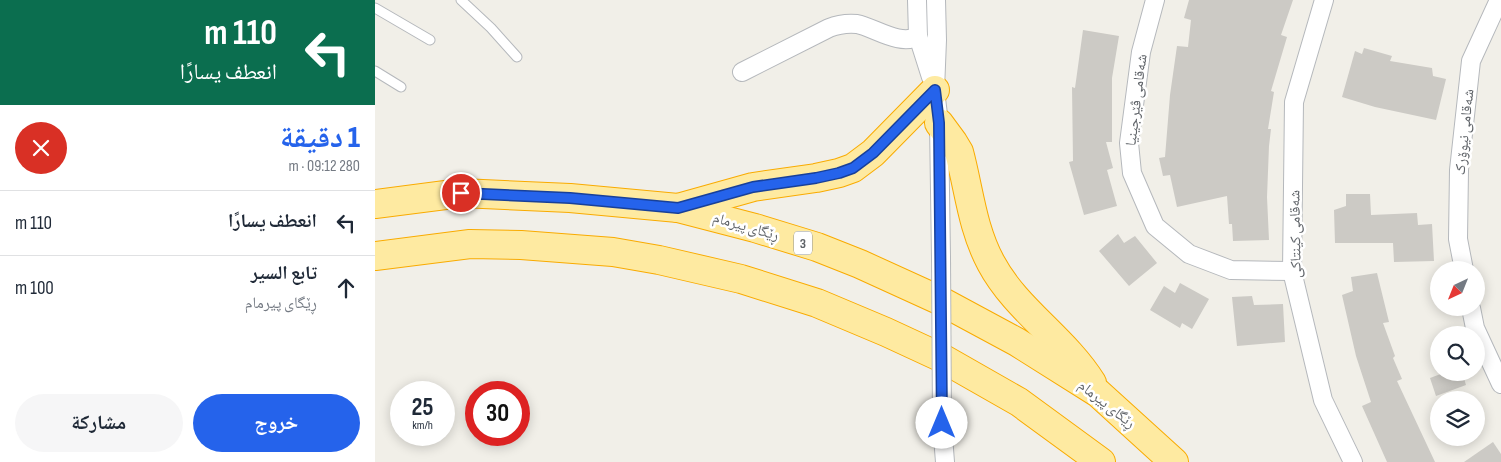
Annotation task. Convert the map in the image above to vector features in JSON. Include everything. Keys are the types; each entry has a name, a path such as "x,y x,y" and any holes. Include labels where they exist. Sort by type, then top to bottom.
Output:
{"highway":[{"path":"678,208 753,187 816,178 853,168 873,153 935,90"},
{"path":"939,123 959,152 977,230 991,264 1017,300 1064,346 1083,369 1098,393"},
{"name":"ڕێگای پیرمام","path":"375,204 461,193 570,198 678,208 817,247 860,264 939,300 1017,342 1098,393 1174,462"},
{"path":"375,256 470,244 521,245 613,252 659,260 741,279 817,303 887,332 940,357 1019,402 1101,462"}],"street":[{"path":"917,0 918,36 935,90"},
{"path":"936,0 935,90 939,123 942,423 945,462"},
{"name":"شەقامی ڤێرجینیا","path":"1155,0 1141,52 1129,143 1132,173 1155,226 1189,254 1231,270 1293,271"},
{"name":"شەقامی کینتاکی","path":"1324,0 1294,102 1293,271 1323,400 1353,462"},
{"name":"شەقامی نیوۆرک","path":"1462,261 1458,239 1459,170 1471,61 1499,0"},
{"path":"741,72 839,24 859,25 890,37 914,39 918,36"},
{"path":"1473,316 1475,328 1501,384"}],"lane":[{"path":"461,0 491,28 517,57"},
{"path":"375,8 429,40"},
{"path":"375,71 401,87"}],"building":[{"path":"1189,0 1293,0 1281,35 1287,37 1271,91 1274,92 1268,129 1271,129 1267,197 1269,240 1233,241 1232,224 1229,224 1227,196 1177,207 1170,175 1163,176 1159,158 1165,157 1170,95 1177,46 1188,47 1191,20 1184,18"},
{"path":"1083,30 1119,36 1112,78 1112,142 1106,142 1113,168 1107,170 1117,206 1084,215 1069,162 1073,161 1072,87 1075,88"},
{"path":"1364,48 1392,56 1390,61 1432,68 1433,76 1446,79 1436,120 1375,107 1342,97 1355,51 1362,54"},
{"path":"1346,194 1370,194 1371,215 1417,213 1418,225 1432,224 1434,261 1394,262 1393,243 1335,243 1334,210 1346,206"},
{"path":"1118,234 1124,243 1135,236 1157,263 1129,286 1099,251"},
{"path":"1377,273 1389,322 1383,323 1395,356 1393,358 1402,379 1397,381 1435,462 1387,462 1362,406 1371,402 1356,356 1342,295 1353,291 1351,277"},
{"path":"1180,283 1209,299 1192,329 1182,323 1180,328 1150,310 1164,286 1175,293"},
{"path":"1252,296 1254,305 1283,304 1285,342 1237,346 1232,297"},
{"path":"1431,381 1465,381 1466,385 1450,391 1434,391"},
{"path":"1493,442 1501,454 1501,462 1464,462"}],"route":[{"path":"461,193 570,198 678,208 753,187 816,178 853,168 873,153 935,90 939,123 942,423"}]}
